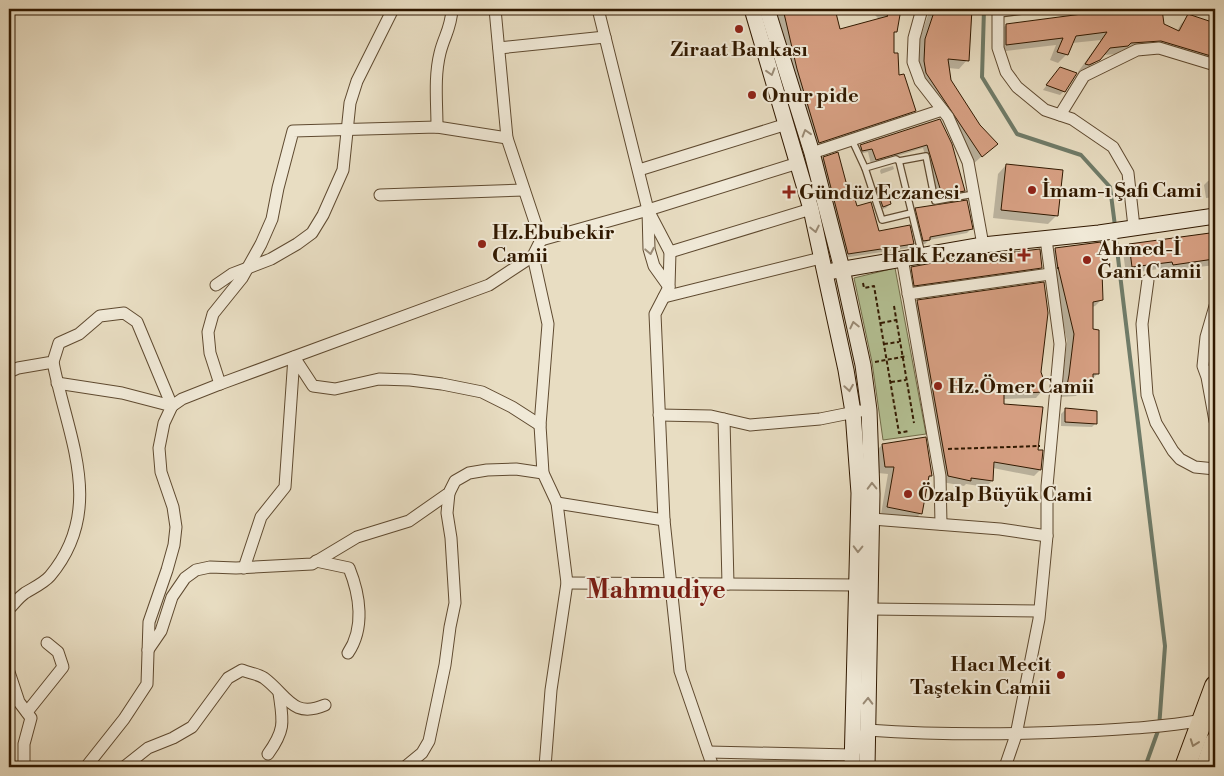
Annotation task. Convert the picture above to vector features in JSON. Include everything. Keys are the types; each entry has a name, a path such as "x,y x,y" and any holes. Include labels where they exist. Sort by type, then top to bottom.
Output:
{"highway":[{"path":"1185,767 1215,686"},
{"path":"1206,767 1215,742"}],"main road":[{"path":"752,9 811,209 846,370 853,412 859,493 852,761"},
{"path":"767,9 812,153 842,269 863,365 869,410 872,519 866,767"},
{"path":"825,273 983,245 1099,233 1215,216"}],"street":[{"path":"216,285 232,274 271,259 312,233 323,215 343,170 350,102 357,81 394,9"},
{"path":"437,127 436,75 440,52 451,23 452,9"},
{"path":"86,767 124,719 147,684 149,622 168,570 176,527 161,472 159,448 164,423 172,406 182,399 220,384 489,285 533,256 540,240 507,138 495,9"},
{"path":"598,9 648,210 649,248 654,266 667,292"},
{"path":"922,9 914,38 913,62 920,80 948,116 968,162 983,245"},
{"path":"998,12 998,48 1006,72 1017,87 1044,110 1072,119 1113,147 1128,173 1131,228"},
{"path":"499,48 605,37"},
{"path":"1060,115 1084,76 1137,50 1159,48 1215,65"},
{"path":"812,153 942,110"},
{"path":"639,170 787,124"},
{"path":"220,384 210,353 208,332 213,314 242,278 261,244 272,219 293,131 437,127 507,138"},
{"path":"540,240 648,210 798,163"},
{"path":"380,195 524,190"},
{"path":"670,252 811,209"},
{"path":"648,210 670,252 667,292 655,314 664,520 670,584 680,671 712,767"},
{"path":"1005,767 1016,735 1039,611 1047,536 1047,486 1060,344 1046,239"},
{"path":"533,256 548,324 540,425 543,474 557,503 567,583 551,690 545,767"},
{"path":"667,292 821,258"},
{"path":"902,258 940,476 941,524"},
{"path":"908,294 1050,274"},
{"path":"1148,280 1142,324 1147,395 1156,423 1180,460 1195,467 1215,469"},
{"path":"1215,306 1206,337 1203,366 1207,377 1215,421"},
{"path":"9,609 23,594 48,578 64,556 76,529 80,506 79,472 53,362 59,343 80,334 100,316 124,313 137,322 172,406"},
{"path":"294,357 313,386 335,389 379,380 410,380 442,384 482,392 512,407 540,425"},
{"path":"244,568 261,516 285,487 294,357"},
{"path":"9,372 18,368 53,362"},
{"path":"57,383 122,393 172,406"},
{"path":"659,414 711,416 750,425 820,420 869,410"},
{"path":"724,419 728,584"},
{"path":"405,767 422,753 429,741 445,665 455,603 451,538 447,513 449,493 455,481 469,473 516,469 543,474"},
{"path":"148,651 161,630 172,597 185,578 196,570 210,567 244,568 312,564 357,537 409,521 449,493"},
{"path":"557,503 664,520"},
{"path":"872,519 1000,529 1047,536"},
{"path":"316,561 349,568 353,578 358,606 359,628 356,642 348,653"},
{"path":"567,583 857,585"},
{"path":"870,608 1039,611"},
{"path":"27,712 63,667 58,652 47,643"},
{"path":"124,767 148,748 173,738 192,727 228,678 242,670 263,678 297,708 314,710 326,705"},
{"path":"9,672 19,702 31,718 24,744 24,767"},
{"path":"268,754 277,741 283,723 279,693"},
{"path":"708,752 852,761 868,730 921,734 1016,735 1170,726 1203,720"}],"lane":[{"path":"998,12 1037,9"},
{"path":"852,140 865,168 882,220 911,213"},
{"path":"865,168 896,159 899,162 926,156 936,202 974,194"},
{"path":"899,162 922,255"}],"path":[{"path":"863,283 864,288 874,286 899,433 909,431"},
{"path":"894,306 914,423"},
{"path":"881,323 896,320"},
{"path":"884,344 900,342"},
{"path":"863,365 918,354"},
{"path":"891,382 906,380"},
{"path":"935,450 1050,446"}],"green space":[{"path":"895,268 926,434 883,440 872,362 854,278"}],"building":[{"path":"783,9 835,9 840,29 888,16 880,9 901,9 897,32 894,32 894,53 898,53 899,75 904,74 916,111 819,143 797,69"},
{"path":"935,9 972,9 969,61 948,59 951,80 980,125 998,144 982,157 926,73 924,61 925,39"},
{"path":"1120,9 1162,9 1164,24 1179,31 1188,14 1215,23 1215,49 1211,56 1161,41 1131,43 1128,46 1110,48 1100,60 1089,65 1085,64 1107,32 1076,36 1068,55 1057,52 1063,38 1006,45 1006,24"},
{"path":"1060,67 1077,73 1065,92 1046,85"},
{"path":"940,119 952,144 965,191 942,195 927,145 876,160 872,149 862,151 860,145"},
{"path":"838,152 850,197 854,196 857,206 871,202 879,231 910,225 914,244 848,254 823,157"},
{"name":"İmam-ı Şafi Cami","path":"1006,164 1063,170 1058,216 1001,210"},
{"path":"886,185 891,204 883,207 876,188"},
{"path":"967,200 973,229 930,237 930,240 923,241 915,208"},
{"path":"1210,233 1214,259 1173,265 1172,262 1132,267 1129,244"},
{"path":"1101,242 1103,300 1093,302 1093,329 1099,330 1099,374 1093,374 1093,380 1084,390 1066,391 1074,334 1058,267 1058,269 1055,248"},
{"path":"1040,249 1042,268 914,286 911,267 954,259"},
{"path":"1044,282 1048,313 1041,372 1044,381 1044,392 1004,394 1004,404 1043,407 1038,450 1043,450 1041,470 994,462 993,481 971,478 971,481 948,476 917,300"},
{"path":"1065,408 1097,411 1097,424 1065,422"},
{"path":"926,437 932,476 929,476 922,514 887,507 894,467 885,467 882,444"}],"waterway":[{"path":"984,9 982,77 1017,134 1081,155 1110,187 1115,226"},
{"path":"1115,233 1165,646 1159,728 1145,767"}],"place":[{"name":"Ziraat Bankası","path":"739,29"},
{"name":"Onur pide","path":"752,95"},
{"name":"İmam-ı Şafi Cami","path":"1032,190"},
{"name":"Gündüz Eczanesi","path":"789,192"},
{"name":"Hz.Ebubekir Camii","path":"482,244"},
{"name":"Halk Eczanesi","path":"1024,255"},
{"name":"Ahmed-İ Ğani Camii","path":"1087,260"},
{"name":"Hz.Ömer Camii","path":"938,386"},
{"name":"Özalp Büyük Cami","path":"908,494"},
{"name":"Hacı Mecit Taştekin Camii","path":"1061,675"}],"district":[{"name":"Mahmudiye","path":"656,589"}]}
